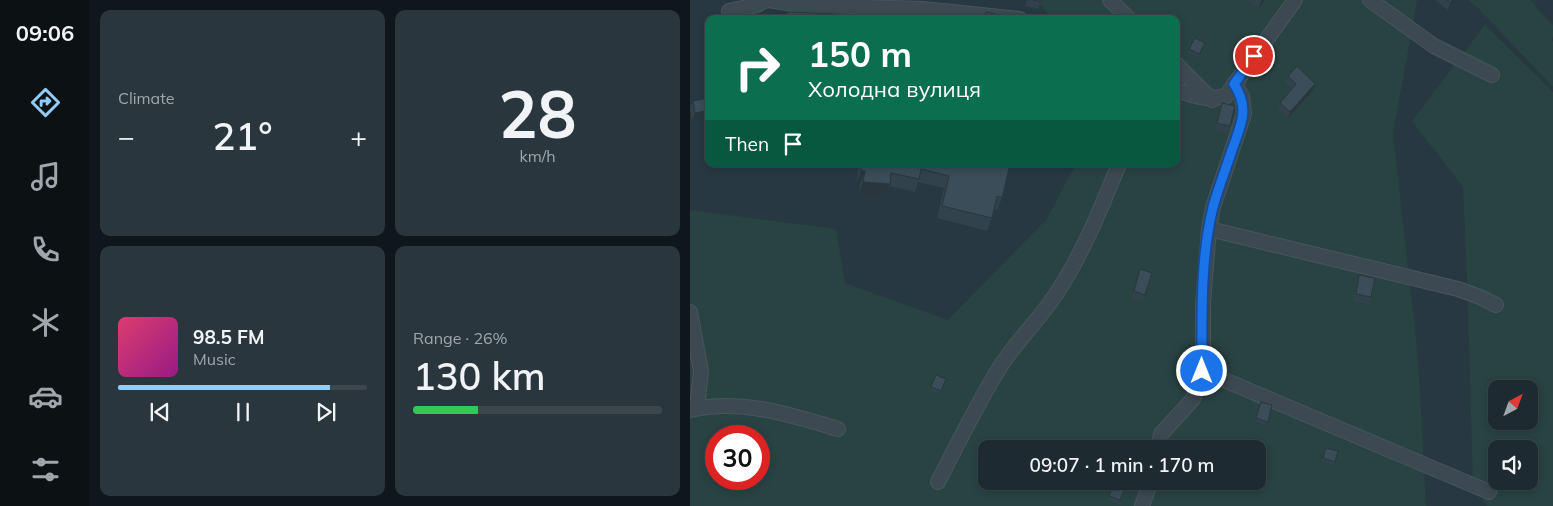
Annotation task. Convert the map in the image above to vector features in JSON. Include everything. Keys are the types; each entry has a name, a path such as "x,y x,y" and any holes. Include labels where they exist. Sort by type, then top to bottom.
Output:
{"street":[{"path":"729,11 757,5 768,0 799,5 923,9 961,15"},
{"path":"1110,0 1125,15"},
{"path":"1180,91 1212,100 1226,96 1295,0"},
{"path":"1370,0 1434,46 1492,74"},
{"path":"1180,68 1212,100"},
{"path":"1160,440 1161,434 1193,400 1202,371 1203,304 1209,229 1213,207 1244,114 1242,96 1234,84"},
{"path":"938,482 1000,367 1069,274 1092,231 1118,167"},
{"path":"1209,229 1458,289 1496,305"},
{"path":"690,312 701,371 694,409 717,405 747,407 798,417 838,430"},
{"path":"1202,371 1489,492"},
{"path":"1142,506 1148,490"}],"green space":[{"path":"1037,0 1417,0 1393,134 1418,358 1426,506 690,506 690,210 836,229 845,283 948,320 1046,220 1074,167 1180,167 1180,15 1049,15"},
{"path":"1468,0 1530,0 1536,6 1553,25 1553,37 1551,39 1553,42 1553,87 1477,7"},
{"path":"1485,25 1553,92 1553,506 1487,506 1473,485 1463,187 1412,121"}],"building":[{"path":"787,12 862,15 787,15"},
{"path":"986,12 999,15 986,15"},
{"path":"1195,38 1205,43 1199,54 1189,49"},
{"path":"1297,66 1315,84 1290,112 1280,103 1296,84 1288,76"},
{"path":"705,99 705,111 695,113 693,101"},
{"path":"1222,103 1235,106 1230,126 1217,123"},
{"path":"862,167 1009,167 1002,198 997,196 992,218 942,206 949,176 921,169 919,179 891,173 890,184 863,182 865,171 861,171"},
{"path":"1140,269 1152,273 1145,295 1134,291"},
{"path":"1359,275 1375,278 1371,297 1356,294"},
{"path":"936,375 946,379 941,391 931,387"},
{"path":"1261,402 1272,405 1268,422 1256,418"},
{"path":"1326,448 1338,451 1335,462 1323,458"},
{"path":"1111,490 1124,490 1120,500 1109,496"}],"route":[{"path":"1202,371 1205,259 1209,229 1213,207 1244,114 1242,96 1234,84 1254,56"}]}
